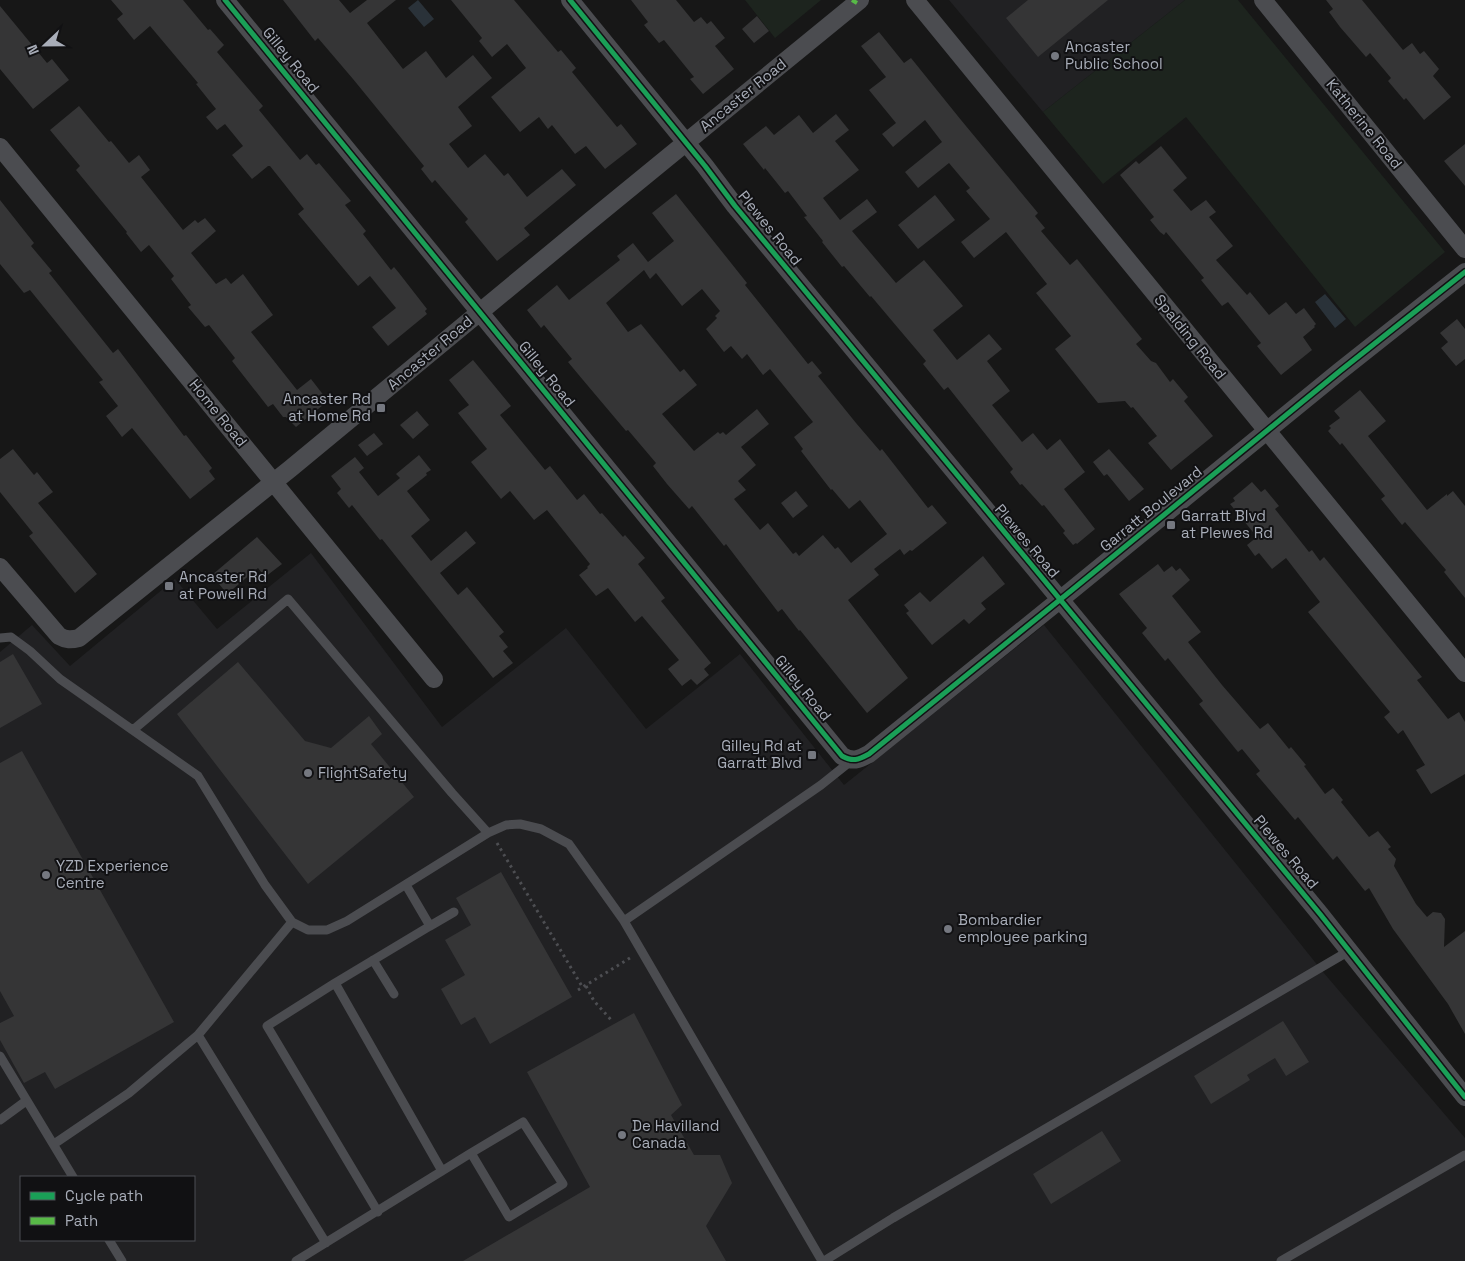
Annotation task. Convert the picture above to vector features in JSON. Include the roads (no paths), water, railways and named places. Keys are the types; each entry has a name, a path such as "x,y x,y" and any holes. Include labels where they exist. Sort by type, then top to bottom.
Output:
{"street":[{"name":"Gilley Road","path":"225,0 842,756 851,760"},
{"name":"Plewes Road","path":"570,0 741,212 1320,914 1465,1097"},
{"name":"Ancaster Road","path":"0,567 59,636 73,640 85,634 274,482 860,0"},
{"name":"Spalding Road","path":"914,0 1465,673"},
{"name":"Katherine Road","path":"1263,0 1465,249"},
{"name":"Home Road","path":"0,147 434,679"},
{"name":"Garratt Boulevard","path":"851,760 858,760 869,754 1267,430 1465,272"}],"lane":[{"path":"133,730 288,599 446,786 490,832"},
{"path":"0,638 11,637 30,650 60,679 198,776 265,885 292,922 308,930 327,930 347,921 490,832 506,825 520,824 541,829 569,844 624,921 823,1261 893,1218 1349,951"},
{"path":"624,921 821,785 851,760"},
{"path":"406,885 430,926"},
{"path":"378,1212 267,1026 334,983 454,912"},
{"path":"54,1144 129,1094 198,1035 292,922"},
{"path":"373,960 394,994"},
{"path":"334,983 442,1171"},
{"path":"198,1035 326,1243"},
{"path":"0,1056 72,1176"},
{"path":"0,1120 26,1101"},
{"path":"296,1261 378,1212 471,1153 523,1122 563,1184 509,1217 471,1153"},
{"path":"1281,1261 1465,1154"},
{"path":"111,1241 122,1261"}],"place":[{"name":"Ancaster Public School","path":"1055,56"},
{"name":"Ancaster Rd at Home Rd","path":"381,408"},
{"name":"Garratt Blvd at Plewes Rd","path":"1171,525"},
{"name":"Ancaster Rd at Powell Rd","path":"169,586"},
{"name":"Gilley Rd at Garratt Blvd","path":"812,755"},
{"name":"FlightSafety","path":"308,773"},
{"name":"YZD Experience Centre","path":"46,875"},
{"name":"Bombardier employee parking","path":"948,929"},
{"name":"De Havilland Canada","path":"622,1135"}]}
